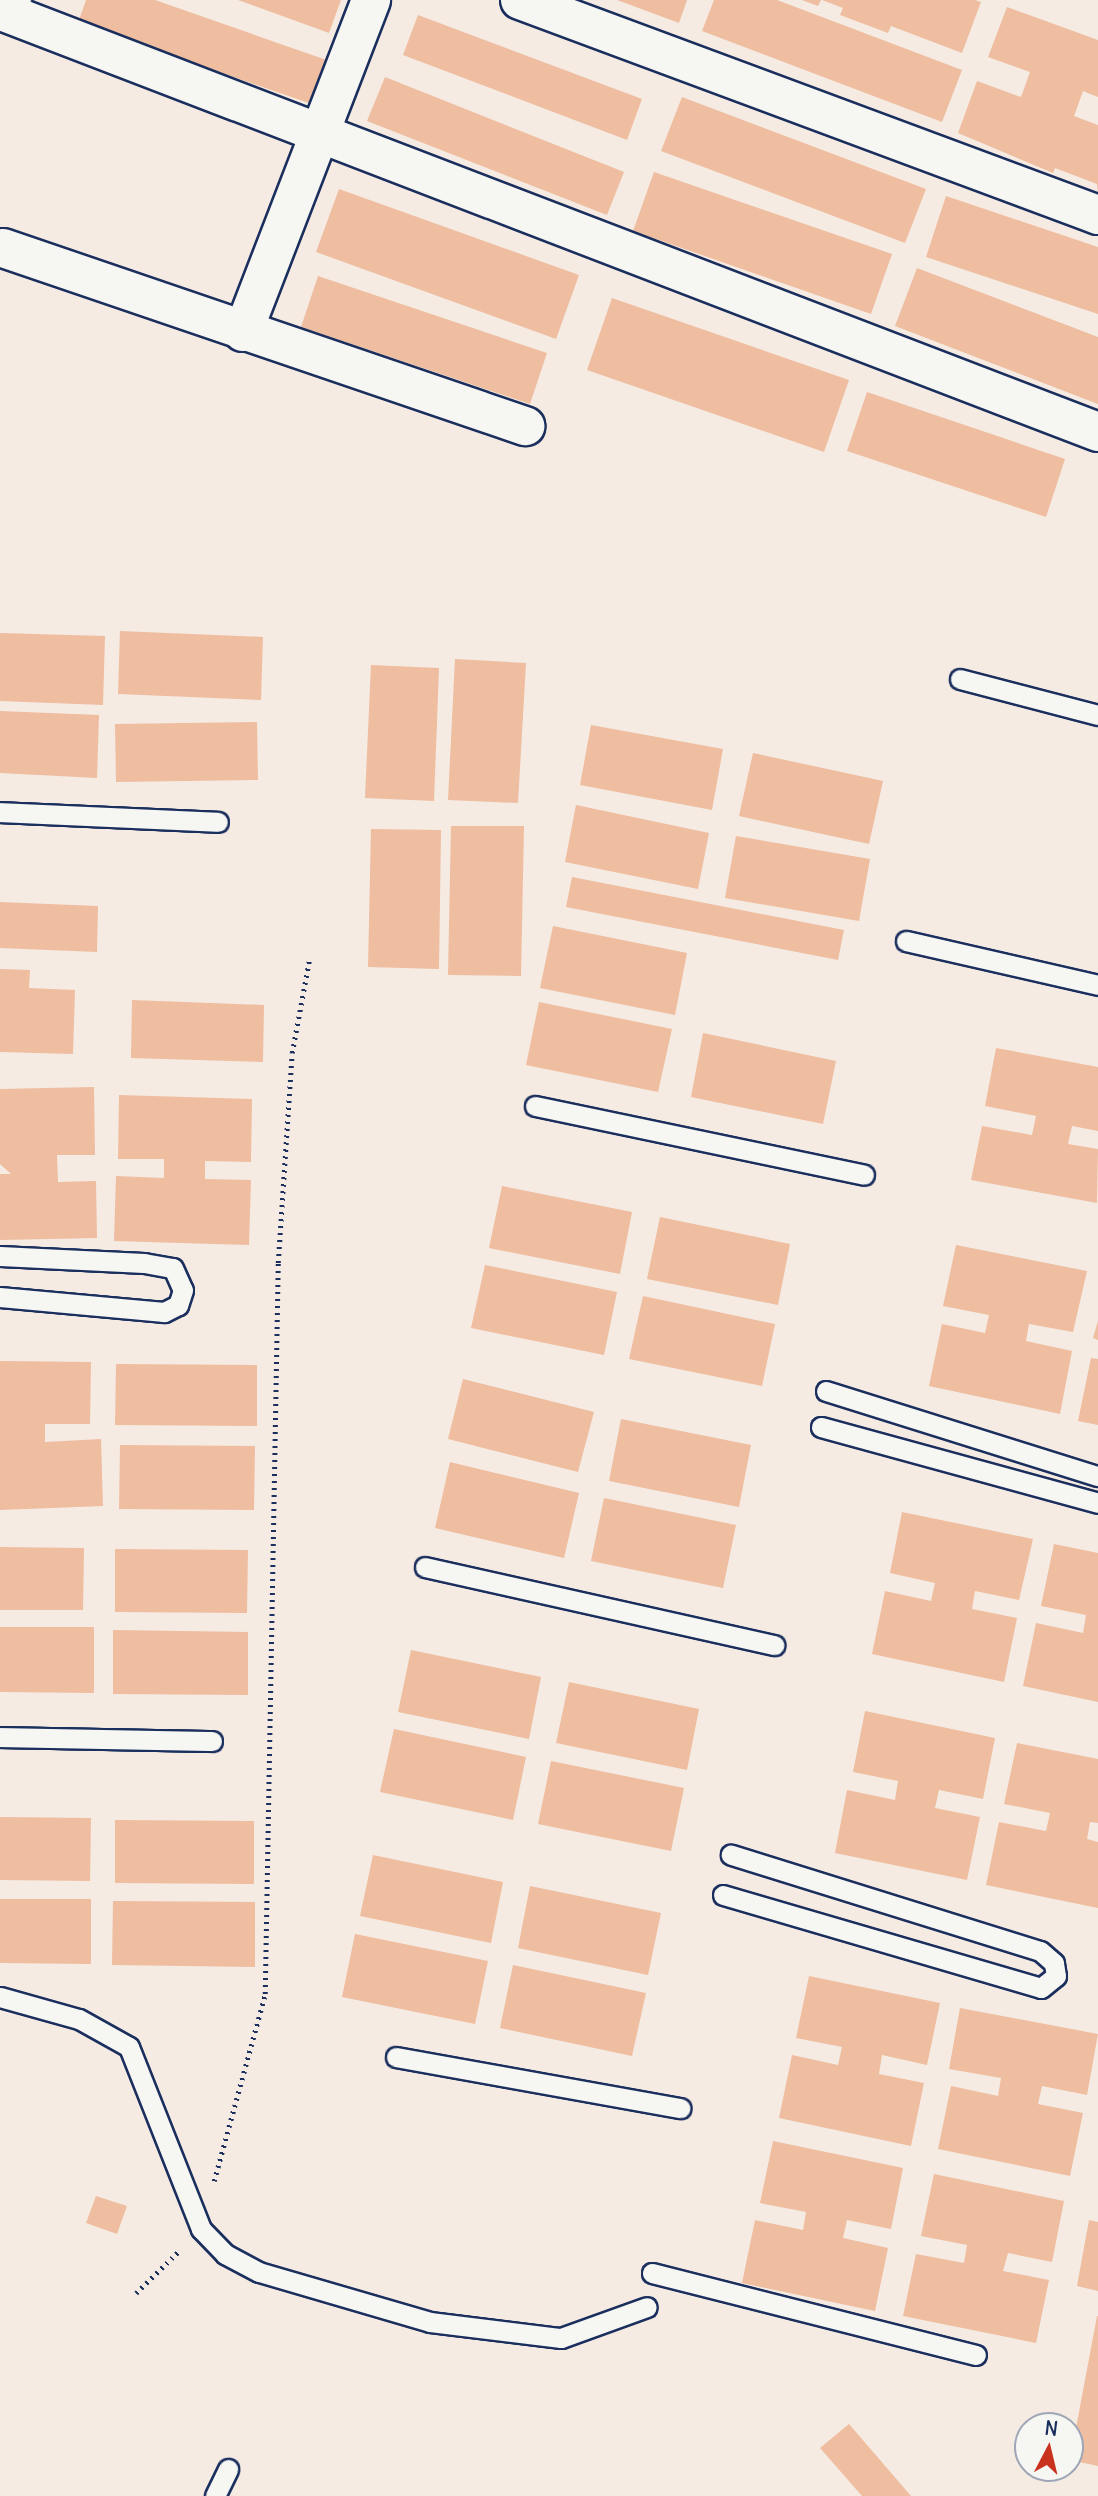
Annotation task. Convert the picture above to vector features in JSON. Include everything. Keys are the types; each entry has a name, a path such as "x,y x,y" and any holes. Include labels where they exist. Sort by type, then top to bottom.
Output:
{"street":[{"path":"243,332 315,134 371,0"},
{"path":"520,0 1098,215"},
{"path":"5,8 315,134 1098,432"},
{"path":"3,248 525,426"}],"lane":[{"path":"960,679 1098,715"},
{"path":"0,812 218,822"},
{"path":"906,941 1098,985"},
{"path":"535,1106 864,1175"},
{"path":"0,1256 173,1268 183,1290 178,1305 164,1312 0,1297"},
{"path":"826,1391 1098,1476"},
{"path":"821,1427 1098,1503"},
{"path":"425,1567 774,1645"},
{"path":"0,1737 212,1741"},
{"path":"723,1895 1041,1988 1056,1976 1054,1963 1040,1951 731,1854"},
{"path":"0,1997 79,2019 130,2047 201,2229 225,2254 259,2272 430,2322 561,2338 648,2307"},
{"path":"396,2057 680,2108"},
{"path":"652,2273 976,2355"},
{"path":"215,2496 228,2469"}],"path":[{"path":"136,2293 201,2229 265,1994 278,1263 292,1053 309,961"}],"building":[{"path":"86,0 155,0 335,63 320,107 78,23"},
{"path":"238,0 341,0 329,33"},
{"path":"617,0 687,0 679,23"},
{"path":"714,0 777,0 962,70 942,122 702,31"},
{"path":"802,0 821,0 818,6"},
{"path":"822,0 981,2 962,53 891,26 888,33 840,15 843,8"},
{"path":"1007,7 1098,40 1098,97 1083,91 1074,116 1098,125 1098,196 1097,184 1055,168 1053,173 958,133 977,81 1021,97 1030,72 988,57"},
{"path":"418,15 642,99 627,140 403,55"},
{"path":"385,77 624,172 607,215 367,121"},
{"path":"682,97 926,189 905,243 661,151"},
{"path":"654,172 892,254 871,314 633,231"},
{"path":"339,189 579,275 556,339 316,252"},
{"path":"946,196 1098,247 1098,314 926,257"},
{"path":"917,268 1098,337 1098,404 895,326"},
{"path":"318,276 547,353 530,404 301,327"},
{"path":"612,298 849,380 824,452 587,370"},
{"path":"867,392 1065,459 1046,517 847,451"},
{"path":"120,631 263,637 261,700 118,694"},
{"path":"0,633 105,636 103,705 0,701"},
{"path":"455,659 526,663 518,803 448,800"},
{"path":"371,665 439,668 434,801 365,798"},
{"path":"0,711 99,715 97,778 0,773"},
{"path":"257,722 258,780 116,782 115,724"},
{"path":"591,725 723,749 712,810 580,785"},
{"path":"753,753 883,781 869,844 739,816"},
{"path":"576,805 709,833 698,889 565,862"},
{"path":"451,826 524,826 521,976 448,975"},
{"path":"371,829 441,830 439,969 368,967"},
{"path":"736,836 870,859 859,921 725,898"},
{"path":"572,877 844,930 838,960 566,907"},
{"path":"0,902 98,906 97,952 0,948"},
{"path":"553,926 687,953 675,1015 540,988"},
{"path":"0,969 30,970 29,988 75,990 73,1054 0,1052"},
{"path":"132,1000 264,1005 263,1062 131,1058"},
{"path":"539,1002 672,1029 658,1092 526,1065"},
{"path":"703,1033 836,1061 823,1124 691,1097"},
{"path":"996,1048 1098,1067 1098,1131 1072,1126 1068,1144 1098,1149 1097,1203 971,1180 982,1126 1032,1135 1036,1116 985,1106"},
{"path":"94,1087 95,1155 57,1155 58,1182 96,1181 97,1238 0,1240 0,1174 11,1174 0,1164 0,1089"},
{"path":"119,1095 252,1099 251,1162 205,1161 205,1179 251,1180 249,1245 114,1241 116,1176 164,1178 164,1159 118,1159"},
{"path":"502,1186 632,1212 620,1274 489,1248"},
{"path":"660,1217 790,1244 778,1305 647,1279"},
{"path":"956,1245 1087,1271 1073,1332 1029,1324 1026,1341 1072,1351 1060,1414 929,1386 942,1324 985,1333 989,1315 943,1306"},
{"path":"485,1265 617,1292 604,1355 471,1328"},
{"path":"643,1296 775,1324 762,1386 629,1359"},
{"path":"1098,1321 1098,1340 1093,1338"},
{"path":"1091,1358 1098,1359 1098,1425 1078,1421"},
{"path":"0,1361 91,1362 90,1424 45,1424 45,1442 101,1439 103,1506 0,1510"},
{"path":"116,1364 257,1365 257,1426 115,1425"},
{"path":"463,1379 594,1412 578,1472 448,1439"},
{"path":"621,1419 751,1445 739,1507 609,1481"},
{"path":"120,1445 255,1446 254,1510 119,1509"},
{"path":"450,1462 579,1493 564,1558 435,1528"},
{"path":"604,1498 736,1525 723,1588 591,1561"},
{"path":"902,1512 1033,1539 1019,1600 975,1591 972,1609 1017,1618 1004,1682 872,1654 885,1591 931,1601 935,1583 890,1573"},
{"path":"1054,1544 1098,1553 1098,1702 1023,1686 1036,1623 1083,1633 1086,1615 1041,1606"},
{"path":"0,1547 84,1548 83,1610 0,1610"},
{"path":"115,1549 248,1550 247,1613 115,1612"},
{"path":"0,1627 94,1627 94,1693 0,1692"},
{"path":"113,1630 248,1632 248,1695 113,1694"},
{"path":"411,1650 541,1677 529,1739 398,1712"},
{"path":"569,1682 699,1709 687,1770 556,1743"},
{"path":"865,1711 995,1738 983,1799 939,1790 935,1808 980,1817 967,1880 835,1853 847,1790 895,1800 898,1781 853,1772"},
{"path":"394,1729 526,1757 513,1820 380,1792"},
{"path":"1017,1743 1098,1759 1098,1823 1090,1822 1087,1839 1098,1842 1098,1908 986,1885 999,1822 1046,1831 1050,1813 1004,1804"},
{"path":"551,1761 684,1788 671,1851 538,1824"},
{"path":"0,1817 91,1818 90,1881 0,1880"},
{"path":"115,1820 254,1821 254,1884 115,1883"},
{"path":"373,1855 503,1882 491,1943 360,1916"},
{"path":"530,1886 661,1913 648,1975 518,1948"},
{"path":"0,1899 91,1899 91,1964 0,1963"},
{"path":"113,1901 255,1902 255,1967 112,1965"},
{"path":"355,1934 488,1961 475,2024 342,1997"},
{"path":"513,1965 646,1993 632,2056 500,2028"},
{"path":"809,1976 940,2003 927,2065 882,2055 879,2074 924,2083 911,2146 779,2118 792,2055 838,2065 842,2047 796,2038"},
{"path":"960,2008 1098,2034 1087,2095 1042,2086 1038,2104 1083,2113 1070,2176 938,2149 951,2086 998,2096 1001,2078 949,2069"},
{"path":"773,2141 903,2168 891,2229 847,2220 843,2238 888,2248 875,2311 742,2283 755,2220 803,2230 806,2212 760,2203"},
{"path":"934,2174 1064,2201 1052,2262 1008,2253 1003,2271 1049,2280 1036,2343 903,2316 916,2254 964,2263 967,2245 921,2236"},
{"path":"96,2196 127,2206 117,2234 86,2223"},
{"path":"1089,2220 1098,2222 1098,2291 1077,2286"},
{"path":"1098,2316 1098,2466 1084,2463 1084,2412 1079,2412"},
{"path":"849,2424 911,2496 862,2496 820,2448"}]}
